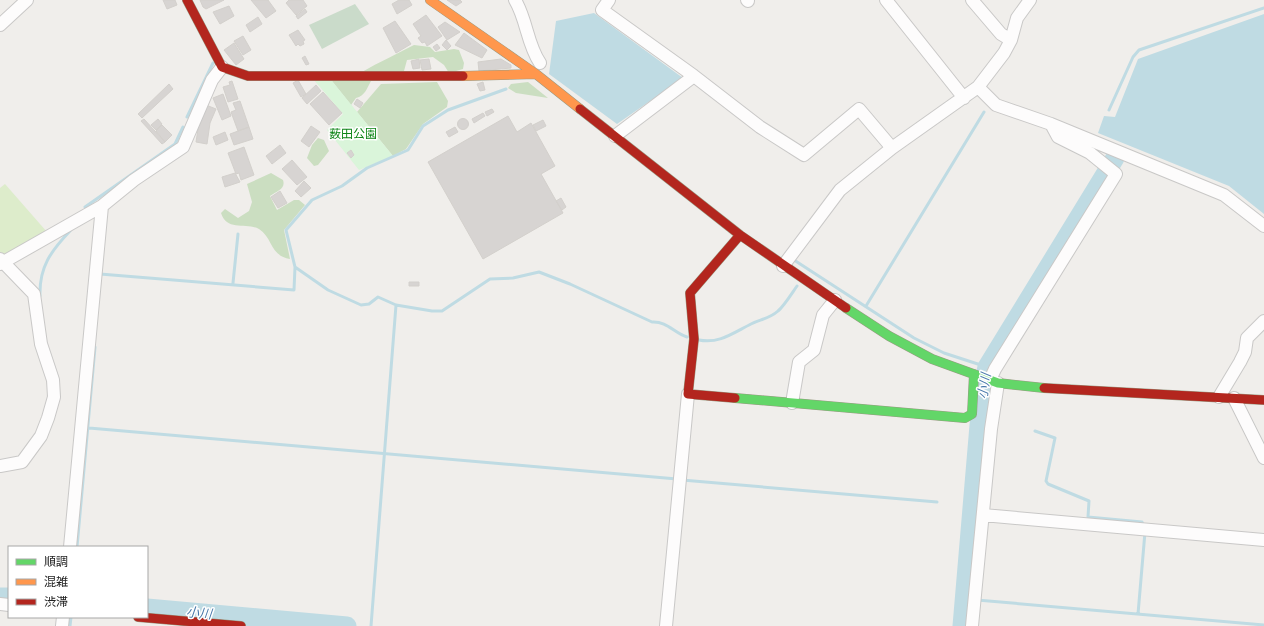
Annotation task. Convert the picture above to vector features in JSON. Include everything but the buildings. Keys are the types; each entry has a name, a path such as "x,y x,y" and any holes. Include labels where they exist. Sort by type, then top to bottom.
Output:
{"street":[{"path":"0,25 27,0"},
{"path":"187,0 222,67 248,76 502,76 538,69"},
{"path":"430,0 538,69 615,136 740,235 782,266 889,336 926,356 992,381 1047,388 1264,400"},
{"path":"515,0 525,20 532,52 538,69"},
{"path":"609,0 602,10 694,76 760,127 804,155 859,109 892,148"},
{"path":"886,0 964,98"},
{"path":"972,0 1001,34 1011,40"},
{"path":"782,266 840,190 892,148 978,87 1004,53 1011,40 1017,18 1030,0"},
{"path":"0,466 22,462 42,436 54,397 53,380 41,344 34,294 1,262 102,206 134,180 183,147 212,80 222,67"},
{"path":"615,136 694,76"},
{"path":"978,87 996,105 1051,124 1224,195 1264,226"},
{"path":"972,626 991,429 992,381 995,369 1116,174 1090,153 1058,137 1051,124"},
{"path":"70,546 102,206"},
{"path":"666,626 694,339 690,293 740,235"},
{"path":"792,403 799,362 814,350 823,314 835,300"},
{"path":"1219,397 1242,357 1247,338 1264,322"},
{"path":"688,394 965,418 972,414 976,375"},
{"path":"1234,398 1264,458"},
{"path":"983,515 1264,540"},
{"path":"148,618 241,626"}],"green space":[{"path":"355,4 369,24 322,49 309,25"},
{"path":"414,45 430,47 435,52 454,49 459,50 464,63 463,69 449,73 444,65 433,57 407,60 404,71 362,72 375,65"},
{"name":"薮田公園","path":"314,80 332,81 393,156 359,170 327,130 343,114"},
{"path":"332,81 371,81 364,94 356,98 351,105"},
{"path":"437,82 448,101 447,107 423,124 406,149 393,156 357,112 381,84"},
{"path":"528,82 548,98 516,93 508,88 511,84"},
{"path":"318,138 324,140 329,151 318,165 314,166 307,158 312,145"},
{"path":"271,173 283,180 284,183 280,190 270,196 277,210 294,200 299,200 305,205 284,230 290,259 275,251 267,237 259,229 248,226 232,225 224,219 221,213 225,209 238,218 249,211 252,202 247,184"},
{"path":"5,184 47,232 5,255 0,253 0,188"}],"water":[{"path":"594,13 683,78 617,124 549,74 556,21"},
{"path":"1264,14 1264,214 1229,186 1098,133 1104,116 1115,117 1138,59"}],"waterway":[{"path":"1109,110 1133,57 1139,50 1264,8"},
{"path":"187,117 213,63"},
{"path":"100,275 294,290 295,267 286,230 312,200 342,186 367,168 408,150 423,126 448,110 506,89"},
{"path":"866,306 984,112"},
{"path":"85,207 175,144 183,127"},
{"name":"小川","path":"962,626 982,390 987,367 1115,158"},
{"path":"40,296 40,286 44,268 52,253 70,231"},
{"path":"233,283 238,234"},
{"path":"794,260 914,338 944,353 987,367"},
{"path":"295,267 328,290 361,305 369,304 378,297 396,305 432,311 442,311 490,279 513,278 539,272 570,284 652,322 662,323 687,337"},
{"path":"699,340 706,341 726,337 755,322 771,316 783,306 797,286"},
{"path":"371,626 396,305"},
{"path":"77,546 95,347"},
{"path":"89,428 677,479"},
{"path":"1035,431 1055,438 1046,481 1048,484 1089,501 1088,517 1142,522 1144,527"},
{"path":"682,480 937,502"},
{"path":"1138,614 1145,532"},
{"name":"小川","path":"0,597 8,597"},
{"path":"977,600 1264,625"},
{"name":"小川","path":"148,608 347,626"},
{"path":"70,626 71,618"}],"traffic: fast":[{"path":"846,308 889,336 932,359 998,383 1044,388"},
{"path":"735,398 965,418 972,414 974,374"}],"traffic: slow":[{"path":"430,0 536,74 580,109"},
{"path":"463,76 536,74"}],"traffic: jam":[{"path":"187,0 222,67 248,76 463,76"},
{"path":"580,109 740,235 846,308"},
{"path":"735,398 688,394 694,339 690,293 740,235"},
{"path":"1044,388 1264,400"},
{"path":"148,618 241,626"}]}
